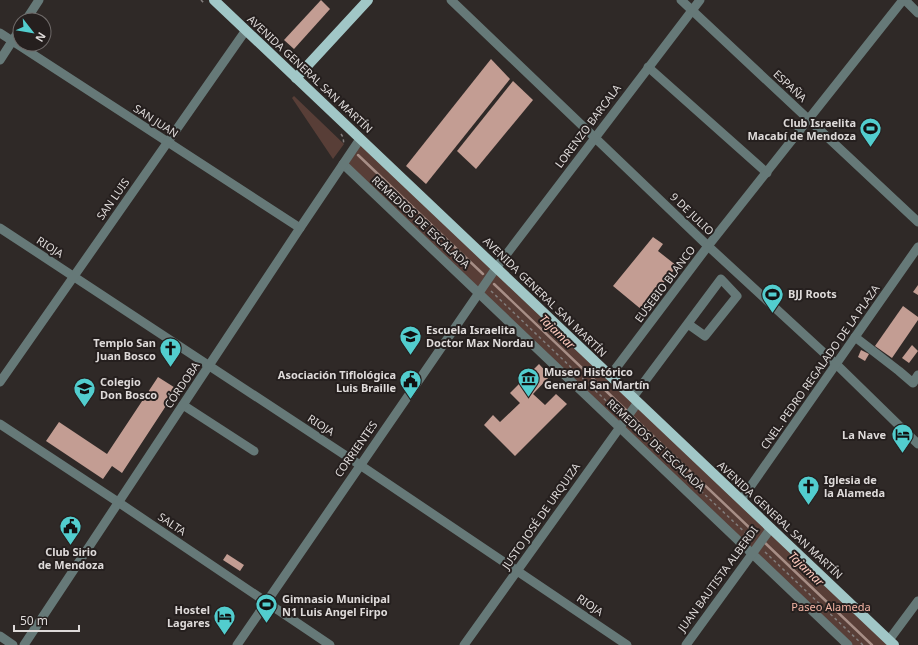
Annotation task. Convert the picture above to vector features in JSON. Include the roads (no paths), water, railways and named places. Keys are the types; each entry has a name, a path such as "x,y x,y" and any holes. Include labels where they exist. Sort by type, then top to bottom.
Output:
{"main road":[{"name":"AVENIDA GENERAL SAN MARTÍN","path":"214,0 771,528 890,643"},
{"path":"296,78 368,0"}],"street":[{"path":"31,12 39,0"},
{"name":"9 DE JULIO","path":"451,0 708,246 836,364 918,444"},
{"name":"ESPAÑA","path":"681,0 918,222"},
{"name":"LORENZO BARCALA","path":"496,268 700,0"},
{"path":"904,0 918,13"},
{"name":"EUSEBIO BLANCO","path":"610,376 708,246 904,0"},
{"name":"SAN LUIS","path":"0,382 246,30"},
{"name":"SAN JUAN","path":"0,33 12,41"},
{"path":"0,60 12,41"},
{"name":"SAN JUAN","path":"29,52 300,228"},
{"path":"648,67 767,173"},
{"name":"CÓRDOBA","path":"24,645 360,139"},
{"name":"REMEDIOS DE ESCALADA","path":"343,164 482,289 619,427 755,549 848,645"},
{"name":"RIOJA","path":"0,228 518,570 627,645"},
{"name":"CNEL. PEDRO REGALADO DE LA PLAZA","path":"741,500 918,247"},
{"name":"CORRIENTES","path":"236,645 496,268"},
{"name":"JUSTO JOSÉ DE URQUIZA","path":"464,645 625,419 635,400 688,324 721,279 737,296 704,336 688,324"},
{"path":"855,337 913,383 918,375"},
{"path":"183,405 254,451"},
{"name":"SALTA","path":"0,424 330,645"},
{"name":"JUAN BAUTISTA ALBERDI","path":"686,645 771,528"},
{"path":"890,643 918,601"},
{"path":"0,636 13,645"}],"waterway":[{"name":"Tajamar","path":"358,155 483,274"},
{"name":"Tajamar","path":"494,284 626,410"},
{"name":"Tajamar","path":"633,417 754,532"},
{"name":"Tajamar","path":"763,541 872,645"}],"place":[{"name":"Club Israelita Macabí de Mendoza","path":"871,148"},
{"name":"BJJ Roots","path":"772,314"},
{"name":"Escuela Israelita Doctor Max Nordau","path":"410,356"},
{"name":"Templo San Juan Bosco","path":"171,368"},
{"name":"Museo Histórico General San Martín","path":"528,398"},
{"name":"Asociación Tiflológica Luis Braille","path":"411,400"},
{"name":"Colegio Don Bosco","path":"84,408"},
{"name":"La Nave","path":"902,454"},
{"name":"Iglesia de la Alameda","path":"808,506"},
{"name":"Club Sirio de Mendoza","path":"71,546"},
{"name":"Gimnasio Municipal N1 Luis Angel Firpo","path":"266,624"},
{"name":"Hostel Lagares","path":"225,636"}],"park label":[{"name":"Paseo Alameda","path":"831,607"}]}
